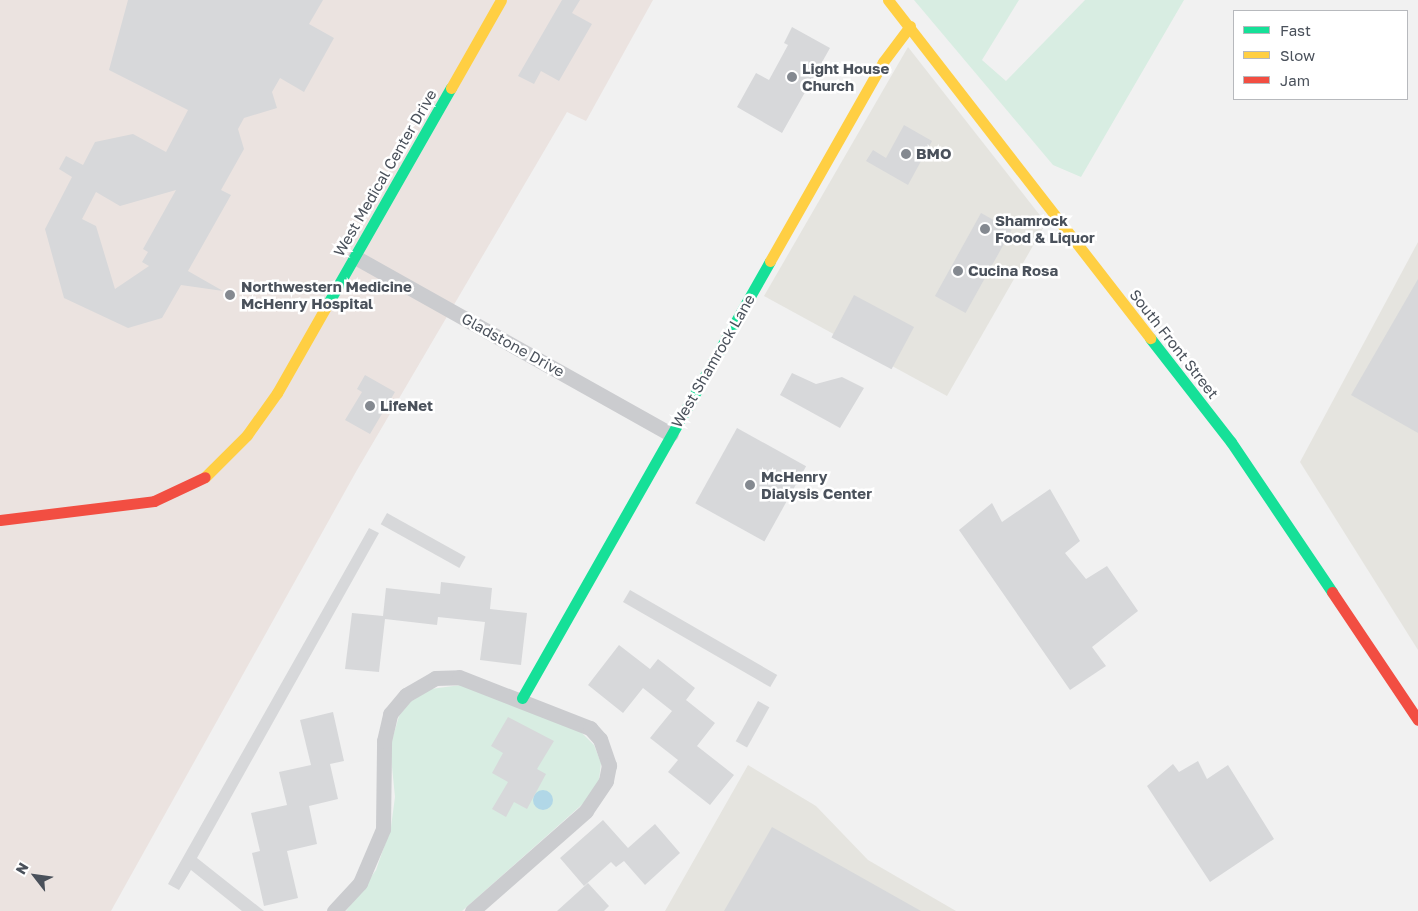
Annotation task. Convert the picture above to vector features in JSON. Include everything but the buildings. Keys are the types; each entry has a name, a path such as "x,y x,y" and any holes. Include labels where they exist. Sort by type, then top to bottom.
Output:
{"street":[{"name":"West Medical Center Drive","path":"0,520 154,501 206,476 247,435 277,393 501,0"},
{"name":"South Front Street","path":"888,0 1230,442 1418,720"},
{"name":"West Shamrock Lane","path":"522,698 883,62 910,26"},
{"name":"Gladstone Drive","path":"355,257 672,434"},
{"path":"334,911 360,883 375,857 383,829 384,741 390,714 406,695 435,678 459,677 522,698 590,728 606,752 606,781 586,811 472,911"}],"shaded area":[{"name":"Northwestern Medicine McHenry Hospital","path":"0,0 653,0 586,121 567,112 357,470 111,911 0,911"},
{"path":"908,47 1046,223 947,396 764,296"},
{"path":"1418,242 1418,650 1300,462"},
{"path":"748,765 816,806 868,860 956,911 665,911"}],"green space":[{"path":"914,0 1019,0 982,60 1006,81 1085,0 1184,0 1081,177 1053,165"},
{"path":"461,685 579,730 594,745 601,763 599,780 586,801 462,911 346,911 376,870 391,827 395,797 390,747 399,716 410,702 431,689"}],"water":[{"path":"543,790 550,793 553,800 550,807 543,810 536,807 533,800 536,793"}],"traffic: fast":[{"path":"327,305 451,88"},
{"path":"522,698 770,261"},
{"path":"1150,338 1231,442 1332,592"}],"traffic: slow":[{"path":"451,88 501,0"},
{"path":"888,0 1150,338"},
{"path":"770,261 883,62 910,26"},
{"path":"205,477 247,435 277,393 327,305"}],"traffic: jam":[{"path":"0,520 154,501 205,477"},
{"path":"1332,592 1418,720"}],"place":[{"name":"Light House Church","path":"792,77"},
{"name":"BMO","path":"906,154"},
{"name":"Shamrock Food & Liquor","path":"985,229"},
{"name":"Cucina Rosa","path":"958,271"},
{"name":"Northwestern Medicine McHenry Hospital","path":"230,295"},
{"name":"LifeNet","path":"370,406"},
{"name":"McHenry Dialysis Center","path":"750,485"}]}
